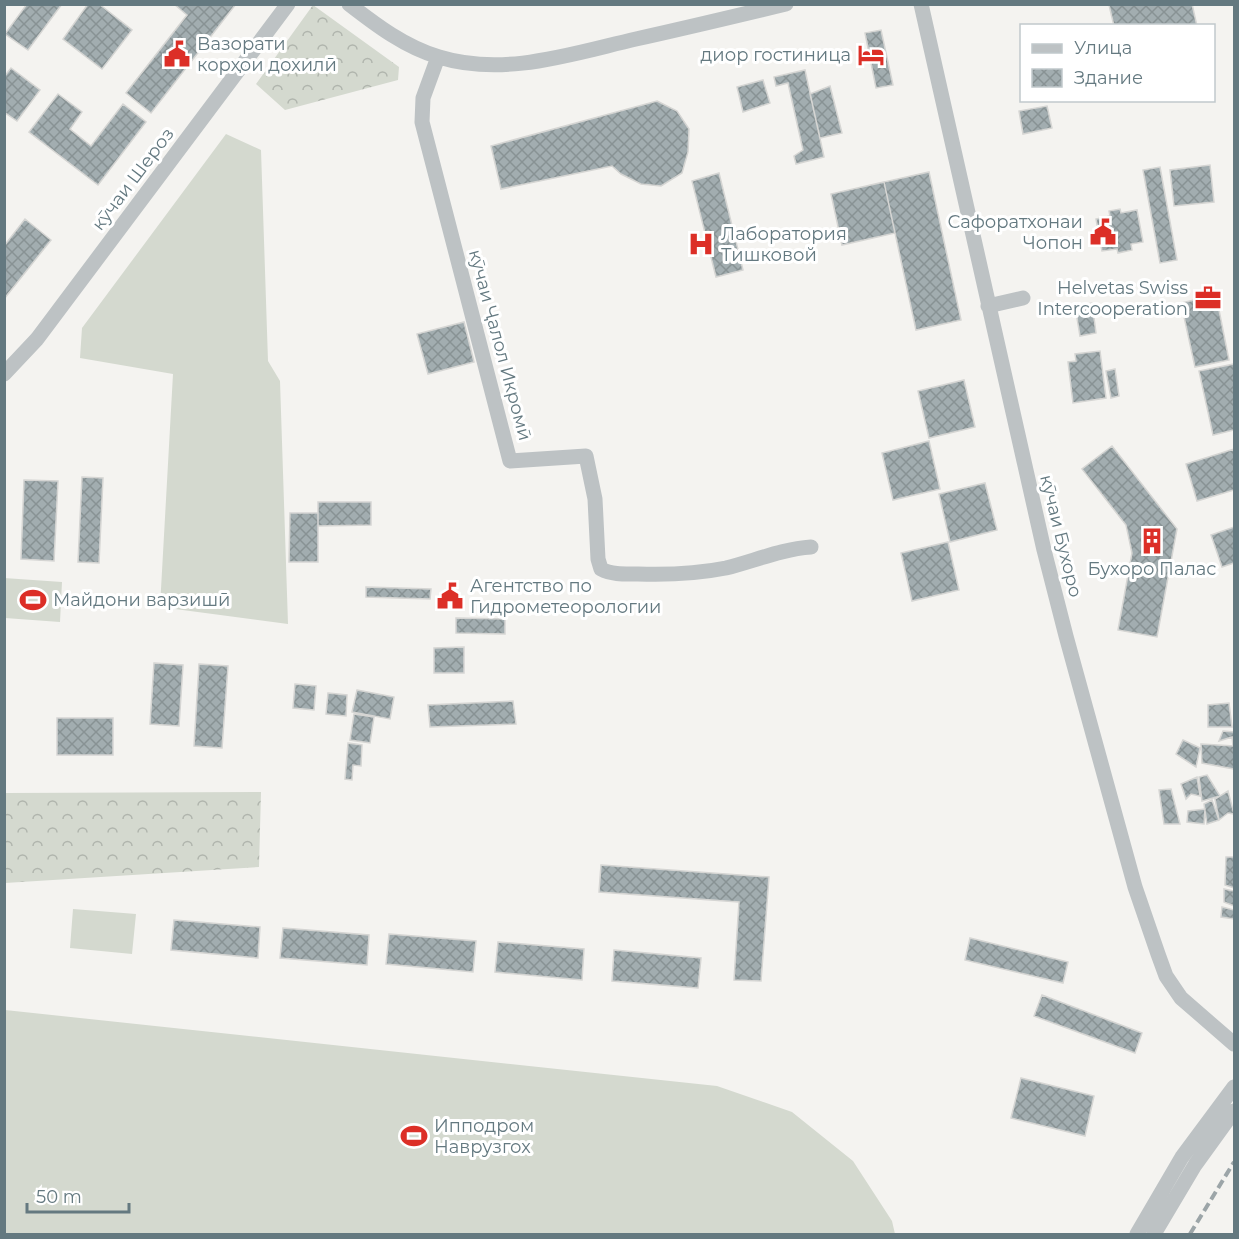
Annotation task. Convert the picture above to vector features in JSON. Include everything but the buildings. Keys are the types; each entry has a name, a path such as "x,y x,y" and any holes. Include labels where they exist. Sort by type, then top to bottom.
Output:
{"street":[{"name":"кӯчаи Шероз","path":"4,374 37,339 288,4"},
{"path":"349,4 404,41 438,57 479,65 530,62 786,4"},
{"name":"кӯчаи Бухоро","path":"921,4 1023,463 1064,627 1135,886 1166,976 1194,1010 1234,1044"},
{"name":"кӯчаи Ҷалол Икромӣ","path":"438,57 423,98 422,122 510,461 586,456 595,500 598,559 601,569 606,571 634,574 688,574 726,568 795,549 811,547"},
{"path":"988,306 1023,298"},
{"path":"1137,1234 1182,1157 1234,1087"},
{"path":"1154,1234 1195,1165 1234,1111"}],"green space":[{"path":"313,5 399,67 398,80 285,110 256,84"},
{"path":"226,134 261,150 268,361 280,381 288,624 160,607 173,374 80,358 82,328"},
{"name":"Майдони варзишӣ","path":"4,578 62,582 60,622 5,618"},
{"path":"261,792 259,867 5,883 5,793"},
{"path":"73,909 136,914 132,954 70,948"},
{"name":"Ипподром Наврузгох","path":"5,1010 717,1086 792,1112 853,1161 892,1221 895,1234 5,1234"}],"railway":[{"path":"1190,1234 1234,1162"}],"place":[{"name":"Вазорати корҳои дохилӣ","path":"177,54"},
{"name":"диор гостиница","path":"871,55"},
{"name":"Сафоратхонаи Чопон","path":"1103,232"},
{"name":"Лаборатория Тишковой","path":"701,244"},
{"name":"Helvetas Swiss Intercooperation","path":"1208,298"},
{"name":"Бухоро Палас","path":"1152,541"},
{"name":"Агентство по Гидрометеорологии","path":"450,596"},
{"name":"Майдони варзишӣ","path":"33,600"},
{"name":"Ипподром Наврузгох","path":"414,1136"}]}
